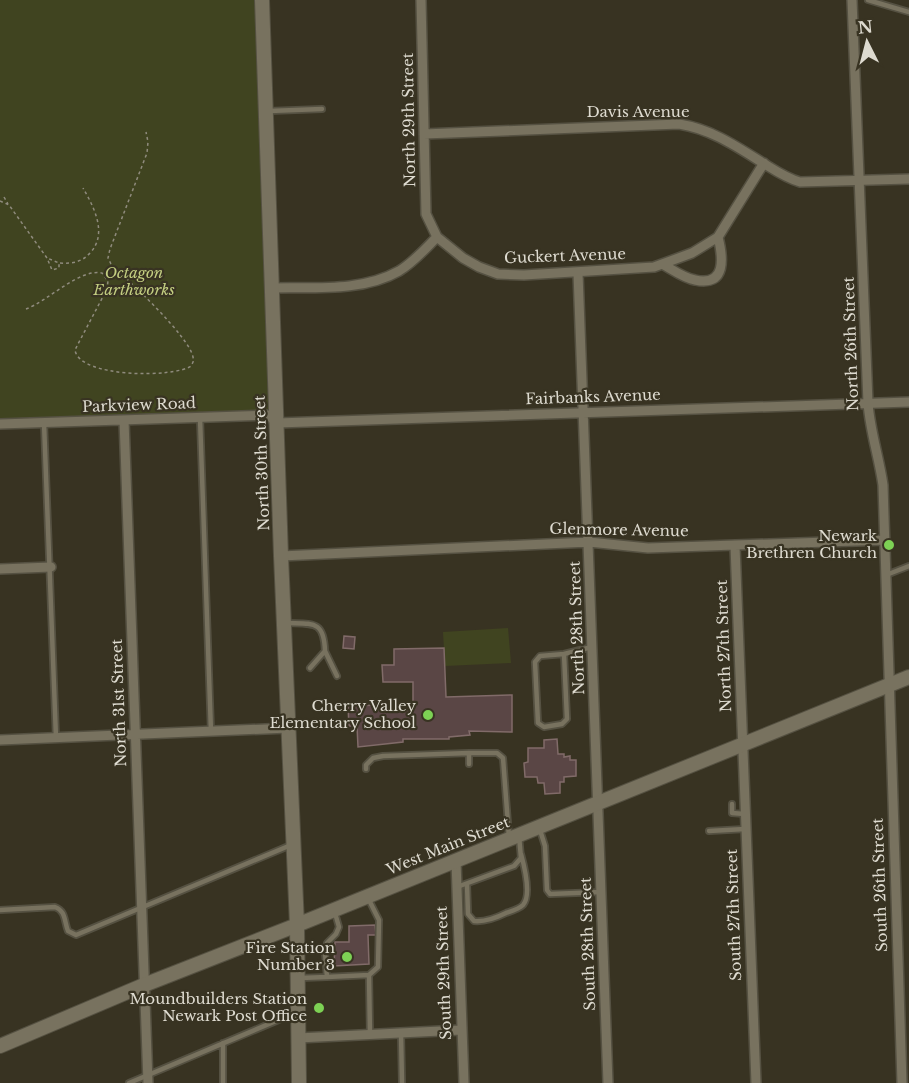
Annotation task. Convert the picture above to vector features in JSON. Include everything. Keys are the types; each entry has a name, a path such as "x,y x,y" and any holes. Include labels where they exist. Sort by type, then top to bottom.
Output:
{"street":[{"name":"North 30th Street","path":"262,0 281,556 297,926 299,1083"},
{"name":"North 29th Street","path":"421,0 426,214 438,237"},
{"name":"North 26th Street","path":"852,0 868,403 872,438 879,457 883,486 888,686"},
{"name":"Davis Avenue","path":"424,134 679,124 698,127 718,136 787,179 800,182 909,179"},
{"name":"Guckert Avenue","path":"438,237 463,258 498,274 578,273 664,265 692,253 718,237 764,163"},
{"path":"272,288 352,286 377,280 399,271 412,262 438,237"},
{"path":"664,265 694,280 705,281 713,278 720,272 723,263 718,237"},
{"name":"North 28th Street","path":"578,273 598,803"},
{"name":"Fairbanks Avenue","path":"277,423 909,402"},
{"name":"Parkview Road","path":"0,424 268,416 277,423"},
{"name":"North 31st Street","path":"124,420 148,1079"},
{"name":"Glenmore Avenue","path":"281,556 589,542 648,548 885,540"},
{"name":"North 27th Street","path":"735,546 742,745"},
{"path":"0,569 51,567"},
{"name":"West Main Street","path":"0,1046 144,984 297,926 909,677"},
{"name":"South 26th Street","path":"888,686 902,1083"},
{"path":"0,740 288,728"},
{"name":"South 27th Street","path":"742,745 756,1083"},
{"name":"South 28th Street","path":"598,803 608,1083"},
{"name":"South 29th Street","path":"456,861 464,1083"},
{"path":"298,1038 461,1030"}],"lane":[{"path":"868,0 909,12"},
{"path":"266,112 322,109"},
{"path":"200,418 211,732"},
{"path":"44,423 56,738"},
{"path":"886,575 909,566"},
{"path":"284,623 319,627 325,635 325,651 337,676"},
{"path":"564,654 567,718 562,724 544,727 538,723 536,662 540,656 564,654 593,646"},
{"path":"310,668 325,651"},
{"path":"469,753 469,764"},
{"path":"366,769 366,765 373,758 383,756 497,753 503,758 514,838 521,854 526,876 526,902 496,917 458,925"},
{"path":"732,804 732,813 745,814"},
{"path":"539,827 544,846 547,890 550,894 601,892"},
{"path":"709,831 746,830"},
{"path":"0,910 55,907 63,912 68,931 76,935 293,844"},
{"path":"457,887 514,866 521,858 521,854"},
{"path":"467,884 468,914 473,921"},
{"path":"297,978 369,975 378,968 379,920 367,897"},
{"path":"327,977 325,953 327,943 339,927 334,910"},
{"path":"369,975 370,1035"},
{"path":"129,1083 148,1079 223,1043 298,1012"},
{"path":"400,1033 402,1083"},
{"path":"223,1043 223,1083"}],"path":[{"path":"26,309 81,277 92,273 102,273 108,280 107,289 75,350 77,357 92,367 115,372 163,372 184,370 191,366 193,356 185,342 111,264 108,258 147,153 146,132"},
{"path":"47,258 59,263 73,263 85,257 96,246 99,238 96,214 82,188"},
{"path":"4,197 47,258 52,270 59,268 59,263"},
{"path":"0,201 9,205"}],"green space":[{"name":"Octagon Earthworks","path":"0,0 261,0 272,410 0,421"},
{"path":"508,628 511,663 445,666 443,632"}],"building":[{"path":"344,636 355,637 354,649 343,648"},
{"path":"444,648 446,697 512,695 512,732 469,731 470,735 449,737 449,739 403,739 403,742 358,747 357,726 349,726 348,706 413,704 413,682 383,682 382,665 394,665 394,649"},
{"path":"557,739 558,754 564,754 564,757 570,756 570,760 576,760 576,776 564,777 564,782 560,782 560,793 545,794 544,783 538,783 537,777 525,777 524,763 528,762 528,748 544,748 544,740"},
{"path":"375,925 376,935 368,935 369,964 334,966 335,942 349,942 349,926"}],"place":[{"name":"Newark Brethren Church","path":"889,545"},
{"name":"Cherry Valley Elementary School","path":"428,715"},
{"name":"Fire Station Number 3","path":"347,957"},
{"name":"Moundbuilders Station Newark Post Office","path":"319,1008"}]}
